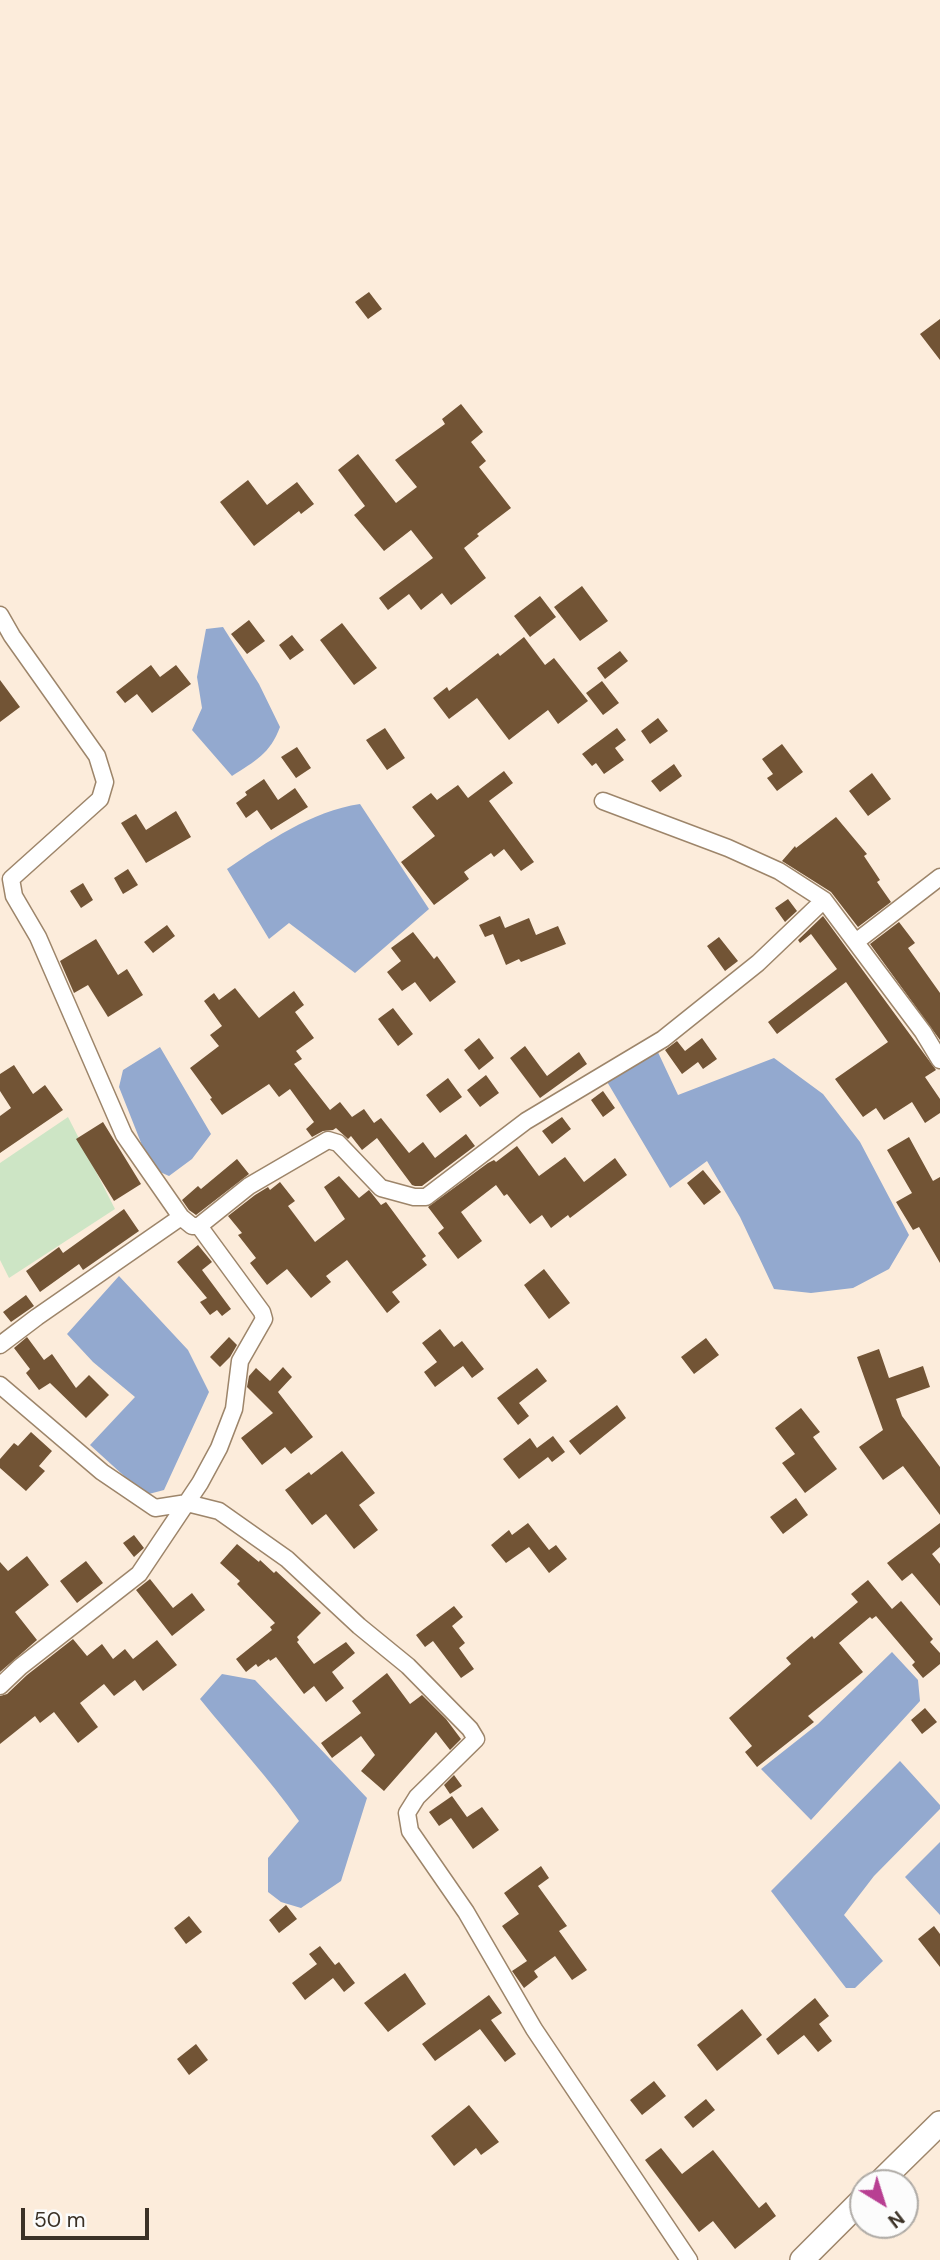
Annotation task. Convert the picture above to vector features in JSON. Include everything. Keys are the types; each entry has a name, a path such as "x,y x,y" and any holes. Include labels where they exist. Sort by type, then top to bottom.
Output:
{"main road":[{"path":"893,2169 940,2123"},
{"path":"802,2260 849,2213"}],"street":[{"path":"0,615 97,756 106,782 100,799 11,879 14,896 38,937 124,1135 181,1217 192,1226 199,1226 249,1186 328,1140 338,1143 381,1188 414,1197 426,1197 526,1121 663,1039 758,963 824,900"},
{"path":"603,801 728,848 779,871 824,900 923,1032 940,1060"},
{"path":"856,941 940,877"},
{"path":"0,1345 181,1217"},
{"path":"0,1686 20,1667 139,1574 187,1503 219,1448 233,1409 240,1362 264,1319 262,1312 199,1226"},
{"path":"0,1385 102,1472 155,1508 187,1503 219,1511 287,1559 359,1626 408,1666 470,1729 476,1739 417,1797 407,1813 410,1831 466,1912 534,2029 689,2260"}],"green space":[{"path":"68,1117 115,1209 9,1278 0,1260 0,1163"}],"water":[{"path":"223,627 259,684 280,727 272,744 255,761 232,776 192,730 202,708 197,677 206,629"},
{"path":"360,804 429,909 355,973 289,923 269,939 227,869 274,838 307,821 325,813"},
{"path":"160,1047 211,1134 192,1159 169,1176 151,1168 119,1087 123,1070"},
{"path":"656,1048 678,1095 774,1058 823,1094 860,1142 909,1235 889,1269 853,1288 811,1293 774,1289 740,1217 707,1161 670,1188 606,1080"},
{"path":"119,1276 188,1350 209,1392 164,1490 145,1495 90,1445 135,1397 93,1362 67,1334"},
{"path":"892,1652 918,1680 920,1701 811,1820 761,1769 818,1724"},
{"path":"222,1674 255,1680 367,1798 341,1881 301,1908 281,1902 268,1892 268,1858 299,1821 200,1699"},
{"path":"900,1761 940,1805 940,1809 874,1876 844,1915 883,1961 855,1988 846,1988 771,1891"},
{"path":"940,1842 940,1915 905,1877"}],"building":[{"path":"369,292 382,309 368,319 355,302"},
{"path":"940,319 940,360 920,334"},
{"path":"461,404 483,432 471,442 486,461 479,467 511,508 477,534 479,536 464,548 486,578 451,605 442,593 421,610 409,594 388,610 379,598 433,558 411,530 384,551 354,515 365,506 338,470 358,454 396,503 417,487 395,460 445,424 442,419"},
{"path":"248,480 267,505 297,482 314,504 301,514 299,511 254,546 220,502"},
{"path":"582,586 608,621 580,641 554,607"},
{"path":"540,596 556,617 530,637 514,616"},
{"path":"249,620 265,641 247,654 231,634"},
{"path":"342,623 377,668 354,685 320,640"},
{"path":"292,635 304,650 290,660 279,645"},
{"path":"524,637 545,665 554,658 588,701 558,724 548,710 509,740 477,698 449,719 433,698 447,687 449,691 498,653 500,656"},
{"path":"620,651 628,661 605,679 597,668"},
{"path":"151,665 160,677 176,665 191,684 152,713 137,694 125,703 116,692"},
{"path":"0,680 20,707 0,722"},
{"path":"602,681 619,703 603,715 586,693"},
{"path":"658,718 668,731 650,744 641,731"},
{"path":"385,728 405,758 387,770 366,740"},
{"path":"617,728 626,740 615,748 624,760 604,774 596,763 592,766 582,754"},
{"path":"782,744 803,772 777,791 767,778 773,774 762,759"},
{"path":"297,747 311,768 296,778 281,757"},
{"path":"674,764 682,776 660,792 651,781"},
{"path":"504,771 513,783 489,801 534,862 521,871 504,849 494,857 491,853 464,872 469,879 434,905 401,862 435,836 412,807 431,793 437,800 458,785 468,798"},
{"path":"872,773 891,799 868,816 849,791"},
{"path":"264,779 278,800 295,788 308,807 271,830 257,810 246,818 236,803 247,795 245,792"},
{"path":"176,811 191,837 146,863 121,823 136,814 146,830"},
{"path":"836,817 867,854 864,856 880,880 877,882 891,902 858,927 831,892 782,861 795,846 796,848"},
{"path":"128,869 138,885 123,894 114,878"},
{"path":"83,883 93,900 81,908 70,891"},
{"path":"788,899 797,911 785,922 775,908"},
{"path":"500,916 505,928 529,918 536,935 558,926 566,944 521,962 519,959 506,965 493,934 485,937 479,925"},
{"path":"823,916 936,1070 925,1077 940,1099 940,1113 925,1123 912,1102 884,1120 876,1108 863,1117 835,1079 888,1042 846,982 777,1034 768,1022 837,969 811,934 800,943 798,940"},
{"path":"899,922 915,943 908,948 940,993 940,1040 870,944"},
{"path":"167,925 175,936 153,953 144,942"},
{"path":"413,932 434,959 437,956 456,982 430,1002 415,982 402,991 387,972 401,961 391,948"},
{"path":"719,937 738,961 725,971 707,946"},
{"path":"96,939 118,975 127,969 143,995 108,1017 88,985 74,993 60,961"},
{"path":"235,988 259,1018 294,991 304,1005 295,1012 314,1038 296,1051 302,1059 294,1064 330,1110 340,1102 352,1117 364,1109 374,1123 381,1118 409,1153 423,1142 435,1158 466,1134 475,1146 422,1186 415,1186 377,1138 362,1150 351,1136 348,1139 336,1128 312,1137 306,1129 314,1122 290,1089 279,1097 269,1084 222,1115 190,1068 219,1046 210,1035 222,1026 204,1001 214,993 219,1000"},
{"path":"393,1008 413,1034 398,1046 378,1019"},
{"path":"479,1038 494,1058 479,1070 464,1050"},
{"path":"702,1038 717,1059 703,1069 698,1062 682,1074 665,1050 677,1041 685,1051"},
{"path":"525,1046 547,1076 579,1052 587,1064 540,1098 510,1058"},
{"path":"14,1065 33,1094 45,1085 63,1110 0,1153 0,1116 11,1108 0,1091 0,1074"},
{"path":"486,1075 499,1093 480,1107 467,1090"},
{"path":"448,1078 462,1097 440,1113 426,1095"},
{"path":"603,1091 615,1108 603,1117 591,1100"},
{"path":"562,1117 571,1129 552,1144 542,1131"},
{"path":"103,1122 141,1184 114,1201 76,1139"},
{"path":"909,1137 933,1181 940,1177 940,1263 919,1227 913,1230 896,1202 912,1193 887,1150"},
{"path":"517,1146 539,1176 565,1157 584,1182 615,1158 627,1175 570,1218 568,1215 551,1228 542,1215 530,1224 507,1194 504,1196 496,1185 461,1212 482,1241 458,1259 438,1233 444,1228 428,1207 488,1163 494,1160 496,1162"},
{"path":"237,1159 249,1174 196,1215 189,1210 182,1200 198,1186 201,1189"},
{"path":"703,1170 721,1192 704,1205 687,1183"},
{"path":"339,1176 359,1198 369,1190 381,1205 386,1202 426,1256 422,1259 427,1265 392,1292 400,1302 387,1313 347,1260 326,1276 331,1282 311,1298 287,1269 267,1285 250,1263 256,1258 238,1235 242,1233 228,1216 255,1195 268,1187 270,1190 280,1182 295,1201 288,1206 315,1242 345,1219 324,1187"},
{"path":"124,1209 139,1231 83,1270 79,1264 40,1292 26,1271 59,1247 63,1253"},
{"path":"198,1245 212,1262 202,1270 231,1309 222,1316 217,1310 210,1315 200,1302 207,1298 177,1262"},
{"path":"544,1269 570,1303 549,1319 524,1285"},
{"path":"26,1295 34,1306 11,1322 3,1312"},
{"path":"440,1329 454,1347 462,1341 484,1369 472,1378 463,1366 435,1387 424,1372 437,1362 422,1343"},
{"path":"27,1337 44,1360 52,1354 76,1388 89,1375 109,1395 86,1418 50,1383 39,1390 26,1373 30,1369 14,1348"},
{"path":"229,1337 237,1345 220,1367 210,1357"},
{"path":"706,1338 719,1355 694,1374 681,1357"},
{"path":"879,1349 889,1378 923,1366 930,1387 896,1399 902,1416 940,1467 940,1515 903,1466 883,1480 859,1447 883,1430 857,1357"},
{"path":"283,1367 292,1377 278,1392 313,1437 291,1454 285,1447 262,1465 241,1438 273,1413 247,1387 249,1376 256,1368 270,1381"},
{"path":"537,1368 547,1381 519,1403 529,1416 518,1425 497,1398"},
{"path":"617,1405 626,1418 580,1455 569,1441"},
{"path":"801,1408 820,1432 813,1437 837,1469 805,1493 782,1463 795,1454 775,1428"},
{"path":"31,1432 52,1451 39,1466 45,1471 26,1491 0,1468 0,1459 14,1443 18,1446"},
{"path":"553,1436 565,1452 552,1462 548,1457 519,1479 503,1459 530,1438 537,1448"},
{"path":"342,1451 375,1493 359,1505 378,1530 354,1549 326,1514 312,1525 285,1490 309,1472 311,1475"},
{"path":"796,1498 808,1515 783,1534 770,1517"},
{"path":"528,1523 549,1550 556,1545 567,1559 549,1573 529,1547 506,1563 491,1545 509,1530 512,1535"},
{"path":"940,1523 940,1547 932,1554 940,1564 940,1606 912,1573 902,1581 887,1563"},
{"path":"134,1535 144,1548 134,1557 123,1543"},
{"path":"237,1544 274,1573 276,1571 321,1613 297,1637 297,1642 314,1664 346,1642 355,1653 332,1672 344,1688 326,1702 314,1686 304,1694 276,1657 258,1667 256,1664 246,1672 236,1659 272,1630 270,1627 275,1623 237,1584 240,1581 220,1563"},
{"path":"27,1556 49,1585 15,1612 37,1640 0,1672 0,1562 8,1571"},
{"path":"86,1561 103,1583 77,1603 60,1581"},
{"path":"150,1579 173,1608 192,1593 205,1610 172,1636 136,1590"},
{"path":"868,1580 892,1609 901,1601 933,1639 930,1642 940,1653 940,1664 923,1678 912,1665 915,1662 876,1616 872,1619 870,1617 839,1643 863,1672 808,1716 814,1722 757,1767 745,1752 752,1746 729,1718 791,1664 786,1658 812,1636 814,1639 858,1602 851,1594"},
{"path":"454,1606 463,1617 452,1626 465,1643 459,1648 474,1669 461,1678 433,1641 425,1647 416,1635"},
{"path":"73,1639 87,1656 102,1644 113,1659 125,1649 133,1659 157,1640 177,1665 143,1691 135,1680 114,1696 104,1684 80,1703 98,1727 78,1743 54,1712 40,1723 35,1716 0,1744 0,1696 7,1694"},
{"path":"387,1673 410,1704 422,1695 461,1739 450,1750 436,1732 384,1791 361,1771 375,1755 361,1736 332,1758 321,1743 361,1713 352,1701"},
{"path":"925,1708 937,1722 922,1734 911,1720"},
{"path":"454,1775 462,1786 450,1794 444,1785"},
{"path":"452,1796 467,1817 482,1807 499,1830 473,1849 451,1818 439,1826 429,1812"},
{"path":"541,1866 549,1878 538,1886 567,1926 559,1931 587,1970 572,1980 555,1956 534,1971 538,1977 524,1988 512,1971 527,1961 502,1926 519,1914 504,1893"},
{"path":"286,1905 297,1919 279,1933 269,1920"},
{"path":"189,1916 202,1932 186,1944 174,1928"},
{"path":"934,1926 940,1934 940,1967 918,1939"},
{"path":"320,1946 335,1965 339,1962 355,1983 344,1992 333,1978 305,2000 292,1983 317,1964 309,1954"},
{"path":"405,1973 426,2004 388,2032 364,2003"},
{"path":"489,1995 502,2013 491,2020 516,2054 505,2062 480,2029 435,2061 422,2044"},
{"path":"815,1998 829,2016 819,2024 832,2041 818,2052 804,2035 778,2055 766,2039"},
{"path":"742,2009 762,2035 717,2071 697,2045"},
{"path":"196,2044 208,2060 189,2075 177,2059"},
{"path":"654,2081 666,2096 642,2115 630,2100"},
{"path":"706,2099 715,2110 693,2128 684,2117"},
{"path":"469,2105 499,2142 481,2155 476,2148 454,2166 431,2136"},
{"path":"661,2148 682,2174 713,2150 759,2208 766,2202 776,2216 735,2249 713,2221 699,2232 645,2160"}]}
